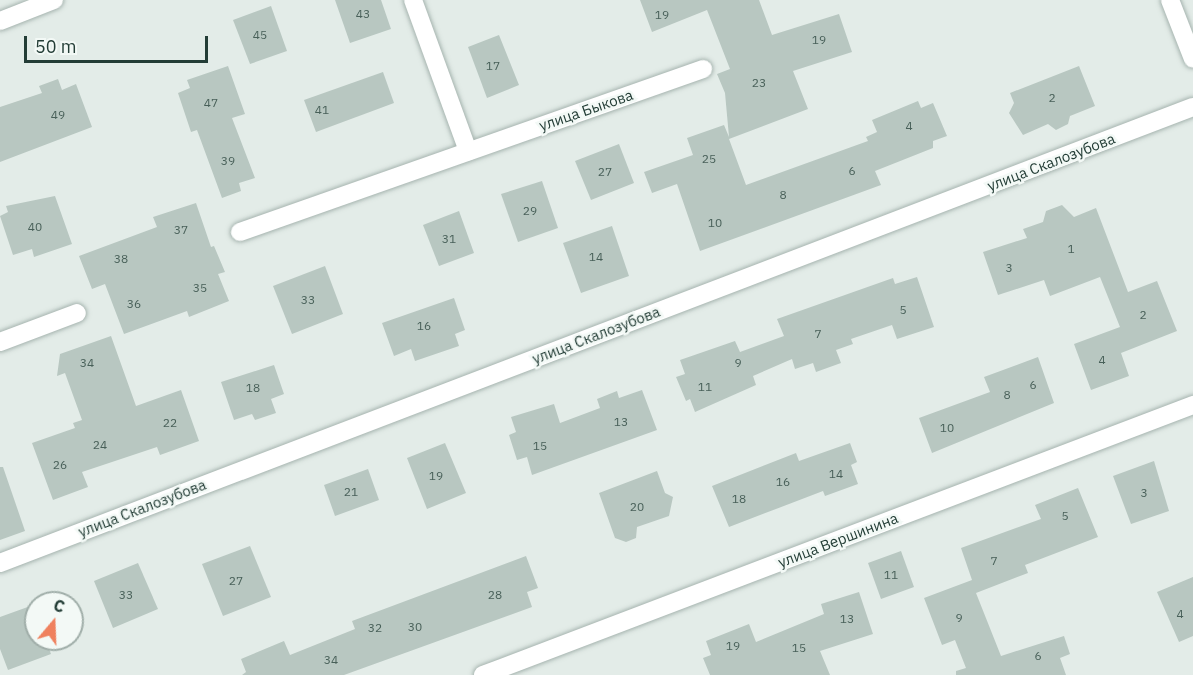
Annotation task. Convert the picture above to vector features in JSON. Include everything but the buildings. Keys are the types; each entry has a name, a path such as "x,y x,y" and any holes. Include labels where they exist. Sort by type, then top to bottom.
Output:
{"street":[{"path":"0,21 54,0"},
{"path":"413,0 468,151"},
{"path":"1170,0 1193,59"},
{"name":"улица Быкова","path":"240,232 703,69"},
{"name":"улица Скалозубова","path":"0,563 1193,108"},
{"path":"0,342 77,314"},
{"name":"улица Вершинина","path":"483,675 1193,405"}]}
